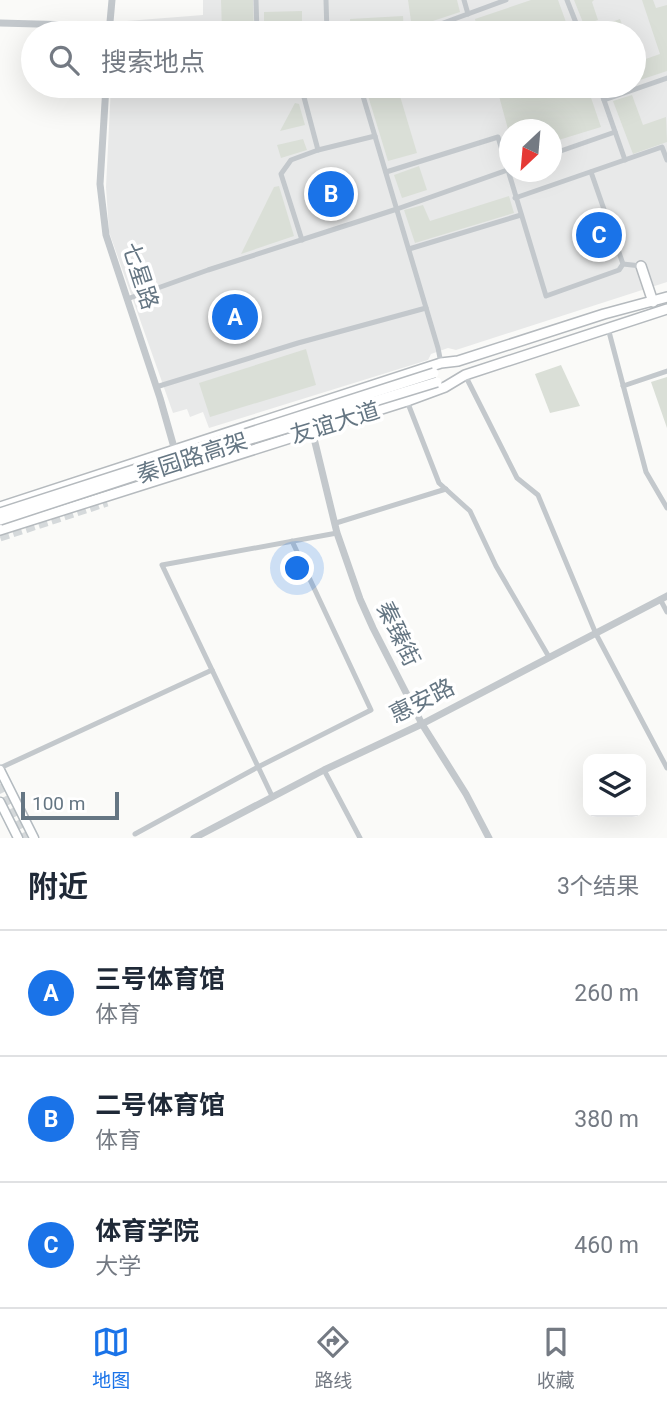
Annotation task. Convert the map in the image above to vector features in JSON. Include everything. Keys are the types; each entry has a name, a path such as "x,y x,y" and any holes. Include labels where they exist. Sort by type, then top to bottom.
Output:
{"main road":[{"path":"641,267 653,302"},
{"name":"友谊大道","path":"0,510 441,363 458,361 604,314 667,297"},
{"name":"友谊大道","path":"0,530 407,401 445,387 465,375 667,309"},
{"name":"秦园路高架","path":"0,520 435,377 458,361"},
{"name":"秦园路高架","path":"0,510 435,377 465,375"},
{"path":"107,502 136,486"},
{"path":"0,769 34,838"},
{"path":"0,802 18,838"}],"street":[{"path":"111,21 112,0"},
{"path":"256,0 257,21"},
{"path":"326,0 327,21"},
{"path":"464,0 468,14"},
{"path":"449,21 506,0"},
{"path":"567,0 575,21"},
{"path":"0,23 21,24"},
{"path":"646,85 667,78"},
{"name":"七星路","path":"105,98 100,184 106,235 181,472"},
{"path":"304,98 318,150"},
{"path":"364,98 441,363"},
{"path":"610,98 604,100 625,160"},
{"path":"562,151 615,132"},
{"path":"302,240 281,174 291,160 318,150 375,136"},
{"path":"386,172 498,136 499,139"},
{"path":"515,198 665,146 667,160"},
{"path":"591,172 623,264"},
{"path":"127,299 499,173"},
{"path":"511,182 546,296 619,270 623,264"},
{"path":"409,249 521,215"},
{"path":"623,264 641,267"},
{"path":"156,387 426,307"},
{"path":"608,328 646,472 667,508"},
{"path":"623,386 667,371"},
{"path":"465,375 517,478 538,495 596,634 667,768"},
{"path":"407,401 439,483 470,512 496,566 550,657"},
{"name":"秦臻街","path":"312,430 337,533 363,606 422,724 466,794 489,838"},
{"path":"335,523 447,489"},
{"path":"272,796 162,565 337,533"},
{"path":"135,834 258,766 371,710 292,541"},
{"path":"664,598 667,612"},
{"name":"惠安路","path":"194,838 324,770 422,724 664,598"},
{"path":"0,769 212,670"},
{"path":"324,770 360,838"}],"shaded area":[{"path":"203,0 667,0 667,282 456,350 448,348 431,354 428,360 209,428 203,412 190,417 187,409 173,413 109,232 106,187 110,98 646,98 646,21 127,21 203,15"},
{"path":"221,0 253,0 254,21 222,21"},
{"path":"408,0 457,0 460,12 433,21 411,21"},
{"path":"531,0 558,0 566,21 475,21"},
{"path":"574,0 594,0 592,2 598,20 582,21"},
{"path":"642,0 653,0 656,8 667,5 667,71 646,78 646,59 660,54"},
{"path":"302,11 302,21 264,21 264,12"},
{"path":"403,16 403,21 350,21"},
{"path":"369,98 401,98 417,153 388,161"},
{"path":"500,98 591,98 601,127 562,139 562,119 505,119"},
{"path":"633,98 643,125 666,117 667,142 633,154 613,101"},
{"path":"295,103 299,104 305,125 280,131"},
{"path":"303,139 307,150 281,158 277,145"},
{"path":"419,166 427,190 402,198 394,175"},
{"path":"279,186 294,236 241,254 274,187"},
{"path":"509,196 514,213 415,243 404,210 423,205 430,221"},
{"path":"306,349 316,385 210,417 199,383"},
{"path":"561,365 580,406 550,413 535,374"},
{"path":"667,377 667,428 651,382"}],"tunnel":[{"path":"0,537 107,502"},
{"path":"0,784 27,838"}],"place":[{"name":"二号体育馆","path":"331,194"},
{"name":"体育学院","path":"599,235"},
{"name":"三号体育馆","path":"235,317"}]}
